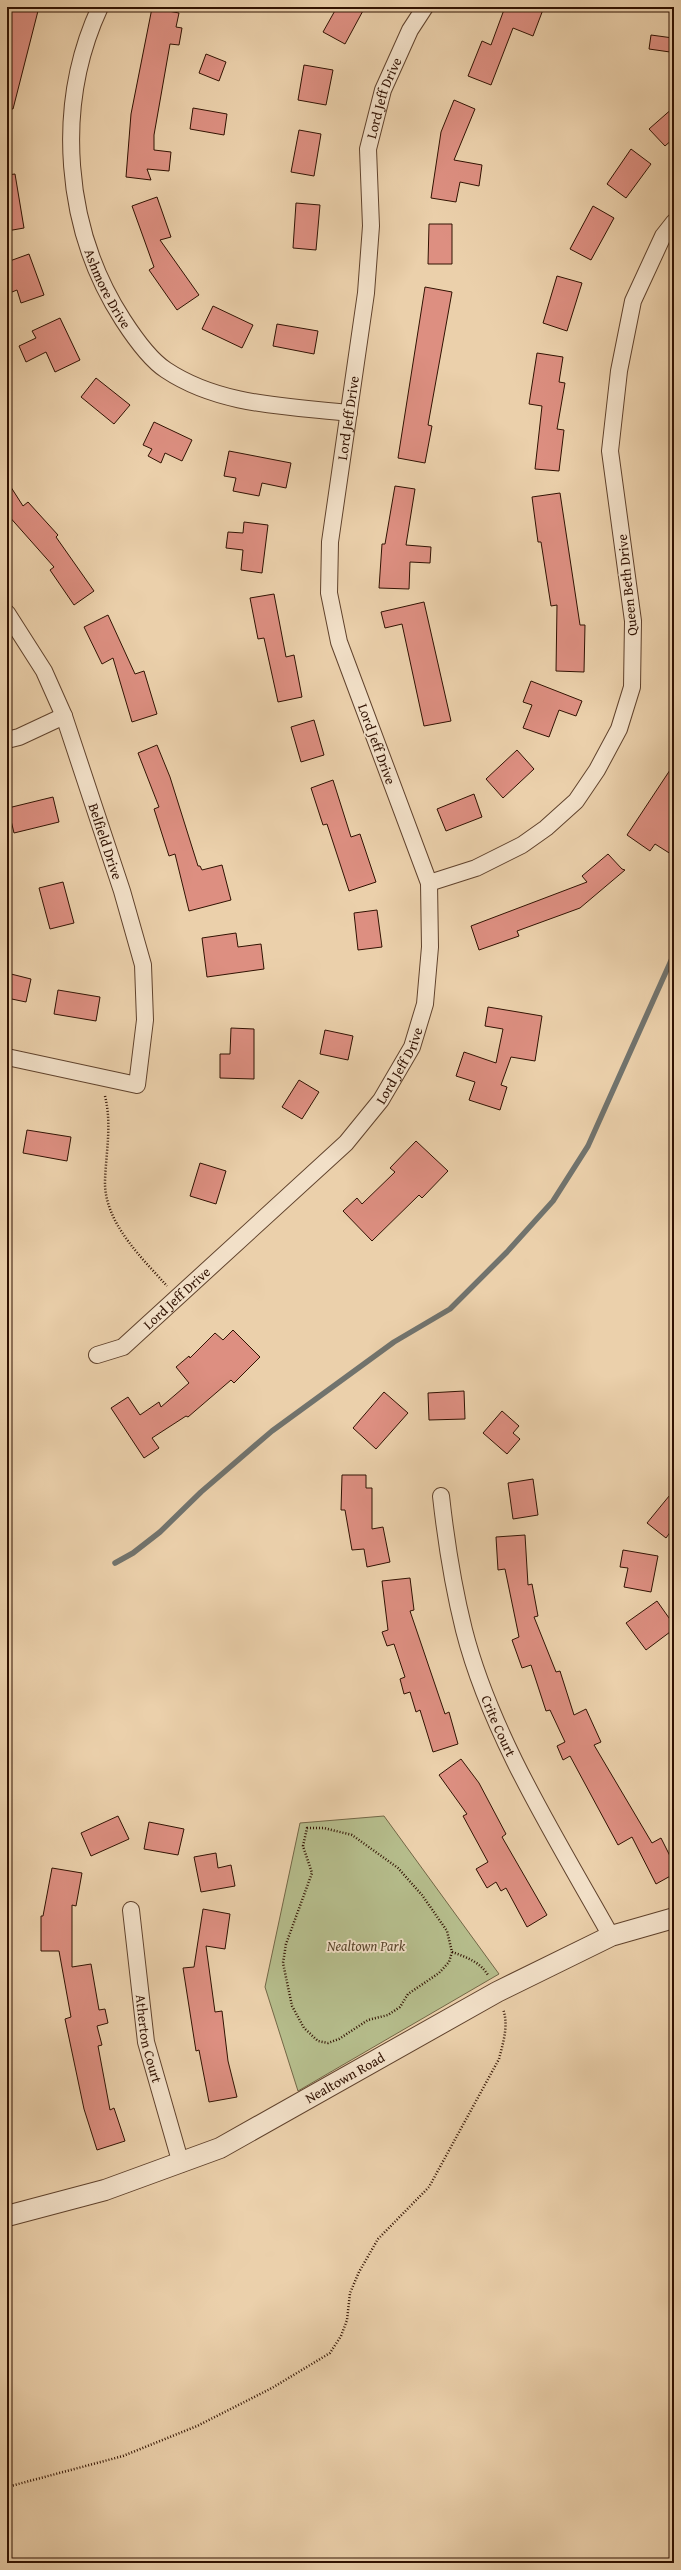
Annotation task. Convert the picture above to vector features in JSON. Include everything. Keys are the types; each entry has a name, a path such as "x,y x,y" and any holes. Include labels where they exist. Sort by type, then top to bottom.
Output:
{"street":[{"name":"Ashmore Drive","path":"100,7 78,73 71,140 75,199 89,255 111,302 133,336 165,370 198,387 235,400 349,413"},
{"name":"Lord Jeff Drive","path":"97,1355 123,1347 346,1142 381,1100 412,1047 425,1004 430,947 429,883 339,642 329,593 330,542 366,294 371,226 368,149 383,90 410,30 425,7"},
{"name":"Queen Beth Drive","path":"429,883 476,868 522,845 546,828 576,801 597,770 619,729 632,687 633,621 610,451 619,371 633,301 663,236 674,222"},
{"name":"Belfield Drive","path":"7,613 44,670 64,716 120,883 143,965 145,1020 137,1085 101,1078"},
{"path":"7,740 19,737 64,716"},
{"path":"7,1057 101,1078"},
{"name":"Crite Court","path":"441,1496 446,1538 465,1631 491,1707 531,1791 611,1936"},
{"name":"Atherton Court","path":"131,1910 146,2042 181,2164"},
{"name":"Nealtown Road","path":"7,2216 105,2190 181,2164 220,2148 258,2128 497,1992 611,1936 674,1918"}],"path":[{"path":"101,1078 110,1114 105,1183 111,1214 142,1258 177,1297"},
{"path":"307,1828 324,1828 352,1835 398,1868 422,1895 447,1931 452,1952 449,1962 439,1973 408,1994 400,2007 388,2015 368,2020 339,2039 328,2043 318,2041 304,2028 292,2006 283,1962 286,1944 312,1873 303,1846 307,1828"},
{"path":"7,2487 123,2456 197,2426 272,2388 330,2353 341,2336 347,2320 350,2293 363,2265 378,2239 429,2187 499,2059 505,2037 506,2016 497,1992 484,1968 470,1959 452,1952"}],"green space":[{"name":"Nealtown Park","path":"384,1816 499,1974 298,2091 265,1987 300,1823"}],"building":[{"path":"7,7 39,7 13,109 7,108"},
{"path":"337,7 365,7 345,44 323,32"},
{"path":"505,7 544,7 533,36 513,28 491,85 468,76 482,41 491,45"},
{"path":"152,8 179,13 176,27 182,28 179,45 170,44 154,135 154,150 171,152 169,171 147,169 151,180 126,177 131,114"},
{"path":"651,35 673,38 670,52 649,49"},
{"path":"206,54 226,62 219,81 199,73"},
{"path":"304,65 333,70 326,105 298,100"},
{"path":"454,100 475,109 454,160 482,165 479,186 460,182 456,202 431,198 441,132"},
{"path":"674,107 674,138 665,146 649,129"},
{"path":"193,108 227,114 224,135 190,129"},
{"path":"299,130 321,134 314,176 291,172"},
{"path":"631,149 651,164 626,198 607,184"},
{"path":"15,174 24,228 7,231 7,175"},
{"path":"157,197 171,237 160,240 199,295 177,310 149,270 154,267 132,206"},
{"path":"296,203 320,205 316,250 293,248"},
{"path":"593,206 614,218 591,260 570,249"},
{"path":"429,224 452,224 452,264 428,264"},
{"path":"29,254 44,295 21,303 17,290 7,294 7,262"},
{"path":"557,276 582,283 567,331 543,323"},
{"path":"425,287 452,292 428,425 432,426 425,463 398,458"},
{"path":"213,306 253,325 242,348 202,329"},
{"path":"60,318 80,360 55,372 46,352 26,362 19,346 36,338 32,331"},
{"path":"277,324 318,331 314,354 273,346"},
{"path":"537,353 563,357 559,382 565,383 557,429 564,430 559,471 535,469 542,406 529,404"},
{"path":"96,378 130,405 114,424 81,397"},
{"path":"154,422 192,440 182,461 165,453 161,463 148,456 152,449 143,445"},
{"path":"229,451 291,463 286,488 262,483 259,496 233,491 236,478 224,476"},
{"path":"7,481 23,506 28,502 58,535 56,537 94,591 74,605 50,570 54,567 7,514"},
{"path":"395,486 415,489 406,545 431,547 430,563 410,562 409,589 379,588 382,544 385,544"},
{"path":"560,493 580,625 585,625 584,672 556,671 557,605 551,606 541,542 538,542 532,497"},
{"path":"244,522 268,525 262,573 241,570 243,550 226,548 228,532 243,533"},
{"path":"274,594 286,657 294,655 302,697 278,702 264,638 258,639 250,598"},
{"path":"424,602 451,721 424,726 402,624 385,628 381,612"},
{"path":"108,615 135,674 144,671 157,714 132,722 113,658 102,664 84,627"},
{"path":"531,681 582,701 576,716 559,710 549,737 523,728 532,705 523,702"},
{"path":"314,720 324,755 301,762 291,727"},
{"path":"157,745 170,777 198,866 200,866 202,870 222,865 231,900 189,911 175,854 169,856 154,809 159,807 138,753"},
{"path":"517,750 534,769 503,798 486,779"},
{"path":"674,764 674,856 655,844 650,851 627,835"},
{"path":"333,780 351,837 360,834 376,882 349,891 327,824 323,825 311,788"},
{"path":"474,794 482,817 446,831 437,809"},
{"path":"53,797 59,822 14,833 8,808"},
{"path":"608,854 622,869 625,870 580,908 517,931 519,936 479,950 471,926 587,882 582,876"},
{"path":"63,882 74,923 50,929 39,888"},
{"path":"377,910 382,947 358,950 354,913"},
{"path":"236,933 238,947 261,944 264,969 207,977 202,938"},
{"path":"7,973 31,979 26,1002 7,998"},
{"path":"58,990 100,997 96,1021 54,1014"},
{"path":"488,1007 542,1016 535,1061 511,1057 501,1085 507,1087 500,1110 469,1100 475,1082 456,1076 464,1052 496,1063 503,1029 485,1026"},
{"path":"231,1028 254,1029 254,1079 220,1078 220,1054 230,1054"},
{"path":"325,1030 353,1036 348,1060 320,1054"},
{"path":"299,1080 319,1092 302,1119 282,1107"},
{"path":"27,1130 71,1137 67,1161 23,1153"},
{"path":"416,1141 448,1171 422,1198 419,1195 372,1241 343,1211 357,1198 362,1204 395,1172 390,1168"},
{"path":"200,1163 226,1171 216,1204 190,1196"},
{"path":"233,1330 260,1357 234,1383 231,1380 188,1417 186,1416 152,1438 159,1448 144,1458 111,1408 128,1397 140,1415 159,1402 161,1407 189,1383 176,1367 189,1356 190,1358 215,1333 223,1340"},
{"path":"464,1391 465,1419 429,1420 428,1393"},
{"path":"384,1392 408,1413 376,1449 353,1428"},
{"path":"502,1411 519,1426 513,1433 520,1439 507,1454 483,1433"},
{"path":"342,1475 366,1475 366,1488 372,1488 372,1529 383,1527 390,1562 367,1567 364,1549 352,1550 345,1510 341,1510"},
{"path":"533,1479 538,1515 513,1519 508,1483"},
{"path":"674,1490 674,1527 666,1538 647,1523"},
{"path":"525,1535 528,1585 532,1584 538,1616 534,1617 556,1672 560,1671 574,1715 586,1709 601,1742 594,1745 652,1843 661,1838 674,1864 674,1874 656,1884 632,1837 618,1845 570,1756 563,1760 557,1746 565,1742 550,1710 546,1711 531,1665 522,1668 512,1640 519,1637 505,1569 498,1570 496,1537"},
{"path":"623,1550 658,1556 651,1592 624,1587 628,1568 620,1567"},
{"path":"410,1578 414,1610 410,1611 445,1714 449,1712 458,1744 433,1752 420,1710 416,1712 410,1692 404,1694 400,1679 405,1677 394,1644 387,1646 382,1632 388,1630 382,1581"},
{"path":"657,1601 674,1625 674,1629 646,1650 626,1623"},
{"path":"461,1759 479,1783 506,1834 502,1837 547,1915 527,1927 506,1888 501,1891 496,1882 487,1888 476,1869 488,1862 463,1816 467,1814 439,1775"},
{"path":"118,1816 129,1839 91,1856 81,1833"},
{"path":"149,1822 184,1829 178,1855 144,1849"},
{"path":"216,1853 218,1868 231,1865 235,1886 201,1892 194,1857"},
{"path":"52,1868 82,1873 76,1906 72,1905 72,1967 91,1964 99,2010 105,2009 108,2023 97,2026 102,2045 98,2046 110,2110 114,2108 125,2141 97,2150 84,2109 65,2019 71,2017 59,1951 41,1951 41,1916 43,1916"},
{"path":"203,1909 230,1914 225,1949 206,1946 215,2012 222,2011 228,2061 237,2097 209,2102 199,2050 196,2051 183,1968 194,1967"}],"waterway":[{"path":"115,1563 133,1553 160,1532 201,1492 272,1431 394,1342 450,1309 507,1252 553,1201 588,1146 674,954"}]}
